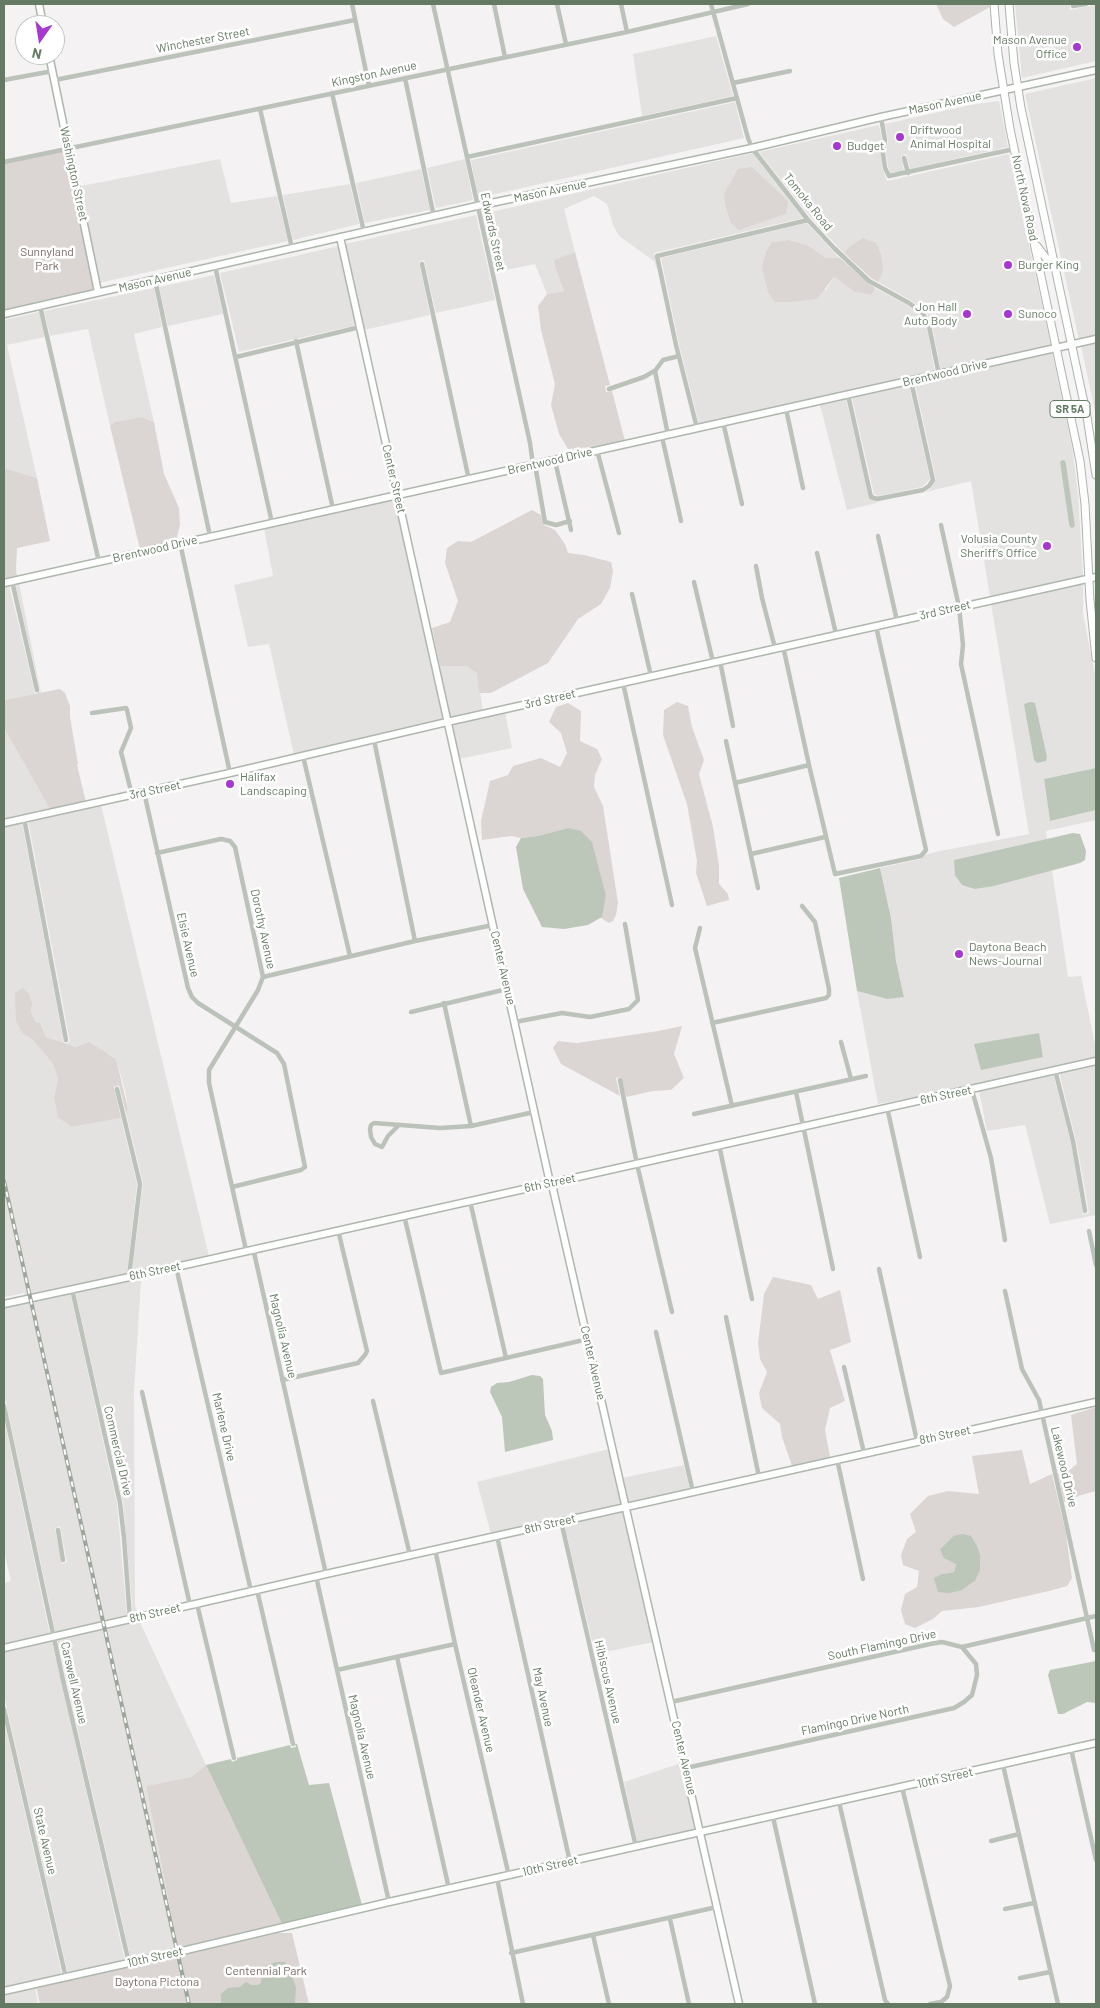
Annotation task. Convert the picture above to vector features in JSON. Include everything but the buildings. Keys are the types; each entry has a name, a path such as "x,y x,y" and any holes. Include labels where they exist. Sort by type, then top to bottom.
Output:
{"main road":[{"name":"North Nova Road","path":"994,4 1004,91 1014,149 1075,435 1083,485 1092,578 1096,658"},
{"name":"North Nova Road","path":"1009,4 1018,88 1087,417 1096,475"},
{"path":"1034,241 1046,258 1054,264"}],"street":[{"path":"352,4 369,86"},
{"name":"Edwards Street","path":"433,4 530,443 545,522 556,525 570,521"},
{"path":"494,4 505,57"},
{"path":"557,4 566,44"},
{"path":"621,4 627,32"},
{"name":"Tomoka Road","path":"711,4 752,148 808,220 834,248 869,281 923,313 929,326 939,375"},
{"name":"Kingston Avenue","path":"4,162 627,32 748,4"},
{"path":"1073,6 1086,4"},
{"name":"Winchester Street","path":"55,80 355,20"},
{"name":"Washington Street","path":"52,65 98,292"},
{"name":"Mason Avenue","path":"4,314 477,206 752,148 881,117 1096,70"},
{"path":"4,80 53,71"},
{"path":"733,83 790,72"},
{"path":"405,78 434,217"},
{"path":"332,93 364,232"},
{"path":"468,157 737,98"},
{"path":"260,109 292,248"},
{"path":"881,117 885,140 883,153 885,168 889,176 1014,149"},
{"path":"904,158 908,173"},
{"path":"697,428 657,256 808,220"},
{"name":"Center Street","path":"340,237 447,722"},
{"path":"422,264 469,480"},
{"path":"215,266 272,523"},
{"path":"155,280 210,536"},
{"path":"40,306 99,562"},
{"path":"236,356 360,327"},
{"name":"Brentwood Drive","path":"4,583 723,422 848,396 1096,339"},
{"path":"296,342 333,509"},
{"path":"608,389 644,377 656,369 663,360 679,356"},
{"path":"656,369 665,436 681,521"},
{"path":"848,396 871,497 878,499 923,490 933,480 911,381"},
{"path":"786,409 803,488"},
{"path":"723,422 742,504"},
{"path":"598,450 619,533"},
{"path":"555,461 571,530"},
{"path":"941,524 959,607 962,645 961,664 998,834"},
{"path":"878,536 897,621"},
{"path":"180,543 230,773"},
{"path":"817,553 836,634"},
{"path":"756,566 775,648"},
{"name":"3rd Street","path":"4,823 716,661 1092,578"},
{"path":"12,581 37,690"},
{"path":"694,582 733,726"},
{"path":"632,594 651,676"},
{"path":"783,646 825,837 835,874 920,856 926,850 876,626"},
{"path":"623,683 672,905"},
{"path":"92,713 126,708 127,710 131,728 121,752 132,795"},
{"name":"Center Avenue","path":"447,722 550,1183 588,1339 739,2004"},
{"path":"374,740 416,941"},
{"path":"726,741 758,888"},
{"path":"303,756 350,956"},
{"path":"735,783 809,766"},
{"name":"Elsie Avenue","path":"144,792 188,988 192,997 198,1002 235,1026"},
{"path":"24,818 66,1040"},
{"path":"751,854 825,837"},
{"name":"Dorothy Avenue","path":"158,854 221,840 230,841 235,847 263,977 258,990 235,1026"},
{"path":"712,1023 826,998 829,995 814,922 802,906"},
{"path":"515,1022 562,1013 590,1017 628,1009 638,1000 624,924"},
{"path":"263,977 493,925"},
{"path":"700,928 695,948 732,1106"},
{"path":"411,1012 507,989"},
{"path":"444,1003 471,1126"},
{"path":"232,1187 302,1170 305,1167 284,1064 277,1053 235,1026 209,1070 232,1187 250,1249"},
{"path":"841,1042 851,1079"},
{"name":"6th Street","path":"4,1304 1096,1061"},
{"path":"1055,1070 1073,1141 1085,1211"},
{"path":"694,1114 866,1076"},
{"path":"620,1080 637,1164 672,1312"},
{"path":"117,1089 140,1184 129,1277"},
{"path":"972,1090 992,1158 1005,1240"},
{"path":"796,1092 833,1269"},
{"path":"888,1107 920,1257"},
{"path":"399,1125 388,1136 382,1147 375,1144 371,1137 370,1129 374,1123 440,1128 471,1126 534,1112"},
{"path":"719,1145 752,1300"},
{"path":"470,1201 506,1358"},
{"path":"404,1215 441,1373 588,1339"},
{"path":"282,1380 358,1363 363,1359 366,1351 338,1230"},
{"path":"1089,1231 1096,1265"},
{"name":"Magnolia Avenue","path":"250,1249 326,1574"},
{"name":"Marlene Drive","path":"176,1267 292,1744"},
{"path":"879,1269 917,1441"},
{"name":"Commercial Drive","path":"72,1289 120,1503 130,1619"},
{"name":"Lakewood Drive","path":"1005,1291 1022,1369 1039,1400 1094,1650"},
{"path":"726,1317 759,1477"},
{"path":"656,1332 693,1492"},
{"path":"844,1367 864,1453"},
{"path":"142,1392 190,1606"},
{"path":"373,1401 410,1555"},
{"name":"8th Street","path":"4,1648 435,1549 1096,1402"},
{"name":"Carswell Avenue","path":"4,1406 54,1637 129,1963"},
{"path":"837,1459 863,1579"},
{"name":"Hibiscus Avenue","path":"561,1521 636,1847"},
{"path":"58,1530 63,1560"},
{"name":"May Avenue","path":"498,1536 570,1862"},
{"name":"Oleander Avenue","path":"435,1549 509,1876"},
{"name":"Magnolia Avenue","path":"316,1576 389,1902"},
{"path":"197,1604 234,1758"},
{"name":"South Flamingo Drive","path":"671,1702 930,1644 942,1642 962,1647 1096,1616"},
{"path":"337,1670 455,1644"},
{"name":"Flamingo Drive North","path":"686,1768 954,1708 972,1695 977,1675 976,1664 962,1647"},
{"path":"396,1657 449,1889"},
{"name":"State Avenue","path":"4,1709 66,1978"},
{"name":"10th Street","path":"4,1991 389,1902 1096,1743"},
{"path":"1071,1749 1096,1860"},
{"path":"1003,1765 1058,2004"},
{"path":"902,1787 950,1986 947,1997 940,2002 930,2004"},
{"path":"839,1802 885,2000 888,2004"},
{"path":"773,1817 815,2004"},
{"path":"991,1841 1019,1834"},
{"path":"497,1878 523,2004"},
{"path":"1005,1909 1034,1902"},
{"path":"512,1953 718,1907"},
{"path":"670,1919 690,2004"},
{"path":"593,1935 609,2004"},
{"path":"1020,1978 1050,1972"}],"shaded area":[{"path":"1015,4 1070,4 1070,10 1096,5 1096,61 1022,78"},
{"path":"716,36 733,96 642,116 633,54"},
{"path":"1096,78 1096,336 1079,340 1025,94"},
{"path":"999,101 1008,147 910,169 906,154 901,156 904,171 890,173 886,153 888,139 885,124 970,105"},
{"path":"735,102 744,138 478,198 471,160"},
{"path":"879,125 882,140 882,168 887,181 1009,154 1051,346 941,371 932,325 926,311 878,282 883,272 849,247 844,253 811,218 759,152"},
{"path":"753,153 803,218 654,253 658,272 654,261 619,236 613,225 607,204 594,196 564,209 575,252 555,260 556,270 564,291 547,294 535,264 495,272 482,214"},
{"path":"220,159 231,203 277,196 288,241 99,283 81,186"},
{"path":"465,159 473,200 436,208 427,168"},
{"path":"421,169 430,210 365,223 356,183"},
{"path":"350,184 359,224 293,240 283,195"},
{"path":"476,215 495,300 436,313 424,260 419,262 430,315 364,330 345,244"},
{"path":"807,223 840,259 826,258 807,245 789,240 772,242 826,290 834,277 855,292 872,295 875,288 907,305 921,315 927,328 935,373 699,424 679,344 661,258"},
{"path":"339,246 357,325 239,352 220,273"},
{"path":"214,275 223,314 168,326 159,287"},
{"path":"154,288 162,327 134,334 154,422 142,417 115,422 110,426 88,329 50,336 44,311"},
{"path":"39,312 45,337 7,345 37,478 4,468 4,320"},
{"path":"1096,342 1096,416 1081,346"},
{"path":"1052,352 1073,452 1078,494 1083,577 990,597 971,481 926,492 931,488 936,479 915,384"},
{"path":"909,385 930,479 922,487 878,496 874,494 852,398"},
{"path":"846,399 869,498 877,503 847,510 820,405"},
{"path":"396,499 444,719 294,755 269,644 248,647 234,585 273,576 264,528"},
{"path":"418,571 440,666 466,666 477,673 483,711 449,718"},
{"path":"19,583 41,693 4,700 4,586 9,585 35,693 40,691 15,584"},
{"path":"1083,584 1083,614 1096,679 1096,768 1044,779 1050,821 1096,810 1096,820 1046,831 1047,839 954,860 994,886 1052,870 1068,977 1081,976 1096,1057 974,1086 878,1104 857,991 887,999 904,996 896,961 891,918 880,868 921,859 925,855 935,852 1029,834 991,603"},
{"path":"1035,703 1047,757 1046,761 1037,763 1034,760 1024,704"},
{"path":"505,712 512,748 459,759 451,724"},
{"path":"4,728 50,809 4,820"},
{"path":"1096,768 1096,810 1050,821 1044,779"},
{"path":"101,805 209,1256 132,1273 143,1183 126,1113 128,1109 125,1090 116,1059 109,1054 65,1044 70,1042 28,821"},
{"path":"22,822 64,1044 46,1037 40,1023 36,1022 31,1012 32,1004 23,1034 32,1039 53,1064 58,1079 54,1097 72,1127 121,1118 137,1184 127,1274 25,1296 24,1293 4,1297 4,827"},
{"path":"568,828 581,831 592,842 606,895 602,917 588,925 564,929 542,927 523,889 516,847 521,838 538,836"},
{"path":"1073,833 1080,834 1086,851 1085,860 1080,863 994,886 975,889 962,885 955,875 954,860"},
{"path":"880,868 891,918 896,961 904,997 887,999 857,991 839,878"},
{"path":"1039,1033 1043,1057 981,1070 974,1044"},
{"path":"1096,1064 1096,1215 1050,1224 1025,1125 987,1131 979,1091 1053,1073 1071,1142 1083,1215 1089,1213 1076,1140 1059,1072"},
{"path":"171,1271 141,1281 134,1392 135,1605 138,1614 133,1615 123,1502 75,1291"},
{"path":"70,1292 117,1504 127,1617 56,1634 4,1393 4,1307","holes":["60,1526 67,1562 62,1564 55,1528"]},
{"path":"532,1375 540,1376 543,1379 545,1415 552,1431 553,1440 505,1452 502,1417 490,1392 491,1387 497,1383 509,1382"},
{"path":"4,1419 50,1635 4,1645 4,1583 11,1581 4,1551"},
{"path":"609,1449 622,1505 491,1534 477,1482"},
{"path":"684,1465 690,1490 627,1504 622,1478"},
{"path":"623,1511 654,1642 595,1654 564,1524"},
{"path":"962,1534 971,1536 977,1546 980,1555 980,1570 975,1581 962,1590 950,1593 938,1592 934,1578 942,1574 954,1572 956,1564 944,1558 940,1549 953,1536"},
{"path":"139,1620 206,1765 191,1777 146,1786 178,1949 131,1960 57,1640"},
{"path":"52,1641 125,1961 68,1974 4,1696 4,1652"},
{"path":"1096,1661 1096,1703 1087,1702 1063,1714 1058,1714 1048,1675 1050,1670"},
{"path":"4,1721 62,1975 4,1987"},
{"path":"295,1744 297,1744 309,1785 329,1783 362,1905 282,1924 206,1765 231,1759 232,1762 237,1760 237,1758 290,1745 291,1748 296,1747"},
{"path":"681,1763 695,1831 638,1844 624,1782"},
{"path":"276,1962 285,1962 291,1972 296,1988 295,2004 221,2004 221,1994 228,1988 240,1987 246,1982 258,1985 261,1983 262,1967"},
{"path":"35,1987 38,2004 4,2004 4,1994"}],"green space":[{"path":"936,4 989,4 990,7 954,27 943,19"},
{"name":"Sunnyland Park","path":"68,149 98,292 4,314 4,162"},
{"path":"752,167 788,201 786,214 739,230 731,223 724,194 738,169"},
{"path":"863,238 876,243 881,255 883,272 878,282 844,253 849,247"},
{"path":"789,240 807,245 826,258 840,258 875,288 872,295 855,292 834,277 817,299 775,302 768,292 762,267 766,252 772,242"},
{"path":"575,252 610,385 605,386 606,392 612,391 625,441 602,446 568,449 559,434 551,405 555,384 541,330 538,306 547,294 564,291 554,260"},
{"path":"142,417 154,422 164,474 179,508 180,525 176,541 140,549 110,426 115,422"},
{"path":"4,468 37,478 50,541 17,548 17,576 4,578"},
{"path":"532,510 541,515 544,525 555,530 565,544 568,553 611,562 613,571 610,588 601,604 578,619 548,663 491,693 479,693 477,673 466,666 440,666 432,628 450,622 458,601 445,563 447,548 458,541 471,542"},
{"path":"60,689 65,693 70,706 77,765 86,802 50,809 4,728 4,700"},
{"path":"677,702 688,706 692,727 704,760 699,774 713,827 719,866 719,884 728,894 729,900 707,906 696,873 697,861 687,804 663,735 664,710"},
{"path":"568,703 581,711 580,741 597,749 602,759 595,775 594,787 603,806 618,903 616,915 613,921 609,923 601,918 606,895 592,843 568,828 538,836 521,838 511,836 482,840 481,821 490,781 508,775 513,766 541,758 560,767 567,753 561,733 549,722 556,707"},
{"path":"23,988 29,994 32,1004 31,1012 36,1022 40,1023 46,1037 76,1047 89,1042 116,1059 128,1109 126,1113 119,1085 114,1087 121,1118 72,1127 58,1117 54,1097 58,1079 53,1064 32,1039 23,1034 16,1021 15,993"},
{"path":"682,1026 674,1054 684,1078 671,1090 653,1091 626,1097 621,1077 616,1078 620,1096 561,1064 553,1048 558,1041 577,1043"},
{"path":"773,1277 811,1285 818,1299 840,1290 851,1342 830,1350 845,1401 830,1408 825,1430 830,1457 792,1466 782,1437 780,1424 762,1408 759,1393 767,1372 760,1359 758,1343 764,1294"},
{"path":"1096,1407 1096,1491 1064,1502 1058,1474 1066,1473 1077,1464 1071,1415"},
{"path":"1022,1450 1030,1484 1052,1474 1066,1534 1072,1578 1067,1586 1049,1591 979,1607 942,1611 933,1619 915,1628 905,1624 901,1610 905,1594 917,1587 919,1571 903,1565 901,1555 907,1539 916,1532 910,1514 928,1496 948,1491 979,1494 972,1456","holes":["953,1536 975,1581 962,1590 942,1574 954,1572 956,1564 941,1548"]},
{"path":"206,1765 282,1924 178,1949 146,1786 191,1777"},
{"name":"Centennial Park","path":"278,1933 292,1933 309,2004 189,2004 178,1956"},
{"name":"Daytona Pictona","path":"177,1955 188,2004 40,2004 36,1986"}],"waterway":[{"path":"1063,463 1072,525"}],"railway":[{"path":"4,1181 189,2004"}],"place":[{"name":"Mason Avenue Office","path":"1077,47"},
{"name":"Driftwood Animal Hospital","path":"900,137"},
{"name":"Budget","path":"837,146"},
{"name":"Burger King","path":"1008,265"},
{"name":"Jon Hall Auto Body","path":"967,314"},
{"name":"Sunoco","path":"1008,314"},
{"name":"Volusia County Sheriff's Office","path":"1047,546"},
{"name":"Halifax Landscaping","path":"230,784"},
{"name":"Daytona Beach News-Journal","path":"959,954"}]}
